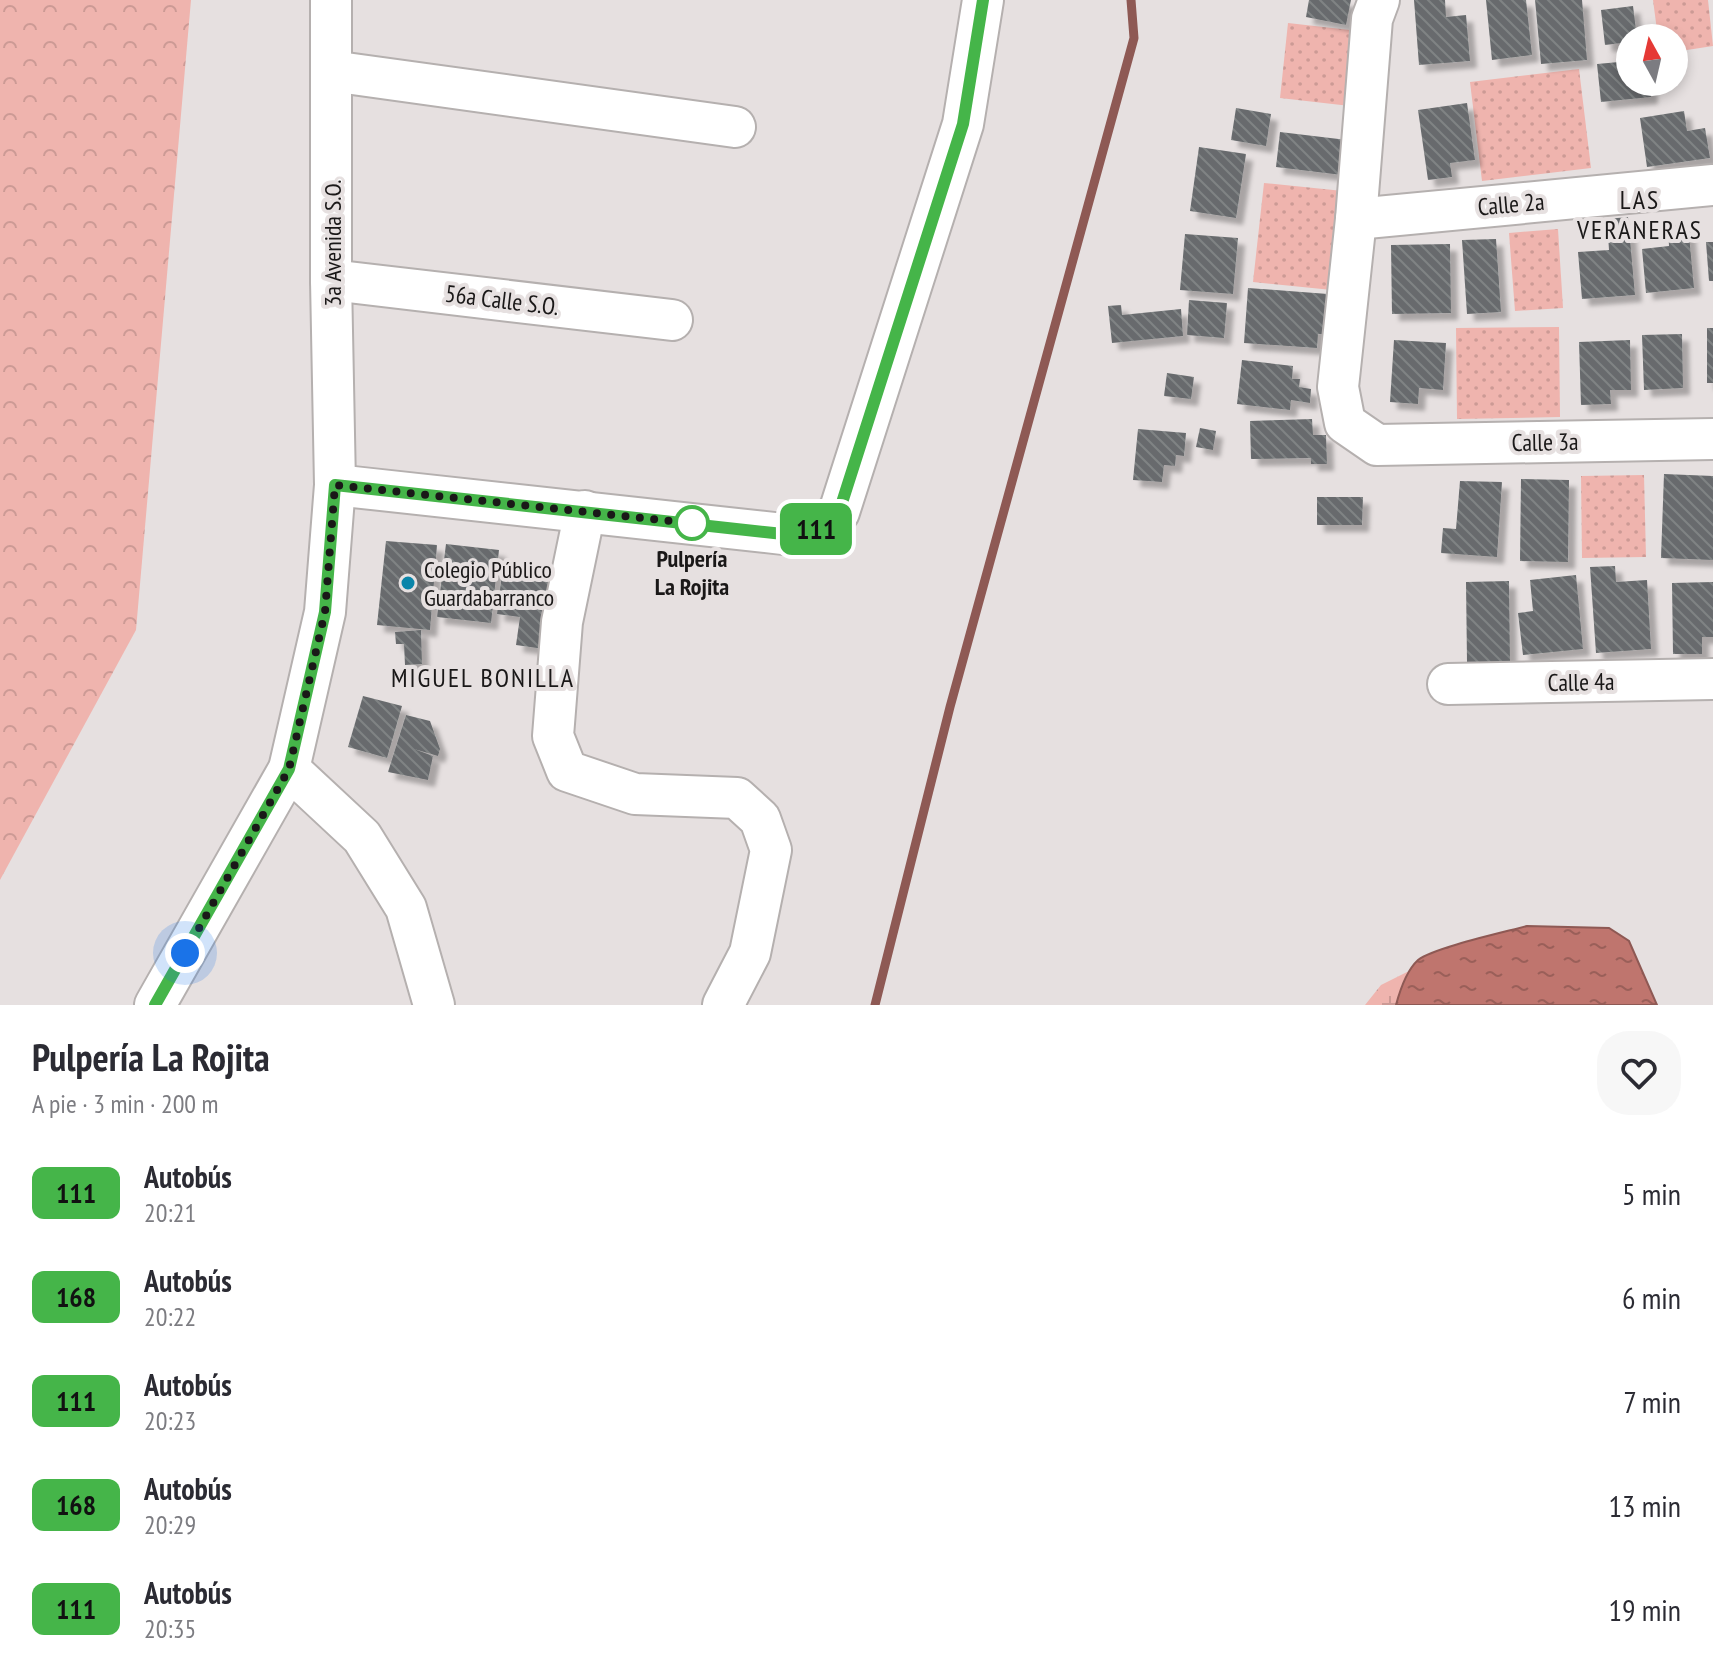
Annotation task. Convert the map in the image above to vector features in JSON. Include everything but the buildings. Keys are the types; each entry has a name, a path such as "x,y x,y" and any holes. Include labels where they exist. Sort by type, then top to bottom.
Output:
{"street":[{"name":"3a Avenida S.O.","path":"289,769 325,612 335,485 331,0"},
{"path":"335,485 783,534 814,530 839,512 963,124 983,0"},
{"path":"1356,219 1372,19 1379,0"},
{"path":"331,71 735,127"},
{"name":"Calle 2a","path":"1356,219 1713,185"},
{"name":"Calle 3a","path":"1356,219 1338,387 1345,423 1377,445 1713,439"},
{"name":"56a Calle S.O.","path":"331,280 672,320"},
{"path":"585,511 562,622 553,736 567,771 635,794 737,798 760,819 771,850 750,953 723,1005"},
{"name":"Calle 4a","path":"1448,684 1713,679"},
{"path":"155,1005 289,769 362,837 406,908 434,1005"}],"green space":[{"path":"0,0 191,0 136,630 0,880"},
{"path":"1653,0 1708,0 1713,46 1688,50 1688,24 1656,24"},
{"path":"1288,23 1359,31 1350,106 1280,98"},
{"path":"1579,69 1591,168 1482,181 1470,82"},
{"path":"1264,183 1343,191 1332,290 1253,282"},
{"path":"1558,229 1563,308 1515,311 1509,233"},
{"path":"1559,327 1560,417 1457,419 1456,328"},
{"path":"1644,475 1646,557 1582,558 1581,476"},
{"path":"1411,970 1402,984 1396,1005 1365,1005 1381,985"}],"water":[{"path":"1527,926 1609,928 1629,941 1657,1005 1396,1005 1407,975 1414,964 1426,955"}],"waterway":[{"path":"875,1005 950,707 1134,38 1131,0"}],"bus line":[{"name":"111","path":"155,1005 289,769 325,612 335,485 783,534 814,530 839,512 963,124 983,0"}],"place":[{"name":"Pulpería La Rojita","path":"692,523"},
{"name":"Colegio Público Guardabarranco","path":"408,583"}],"district":[{"name":"LAS VERANERAS","path":"1640,214"},
{"name":"MIGUEL BONILLA","path":"483,677"}],"route":[{"path":"185,953 289,769 325,612 335,485 698,524 692,523"}]}
